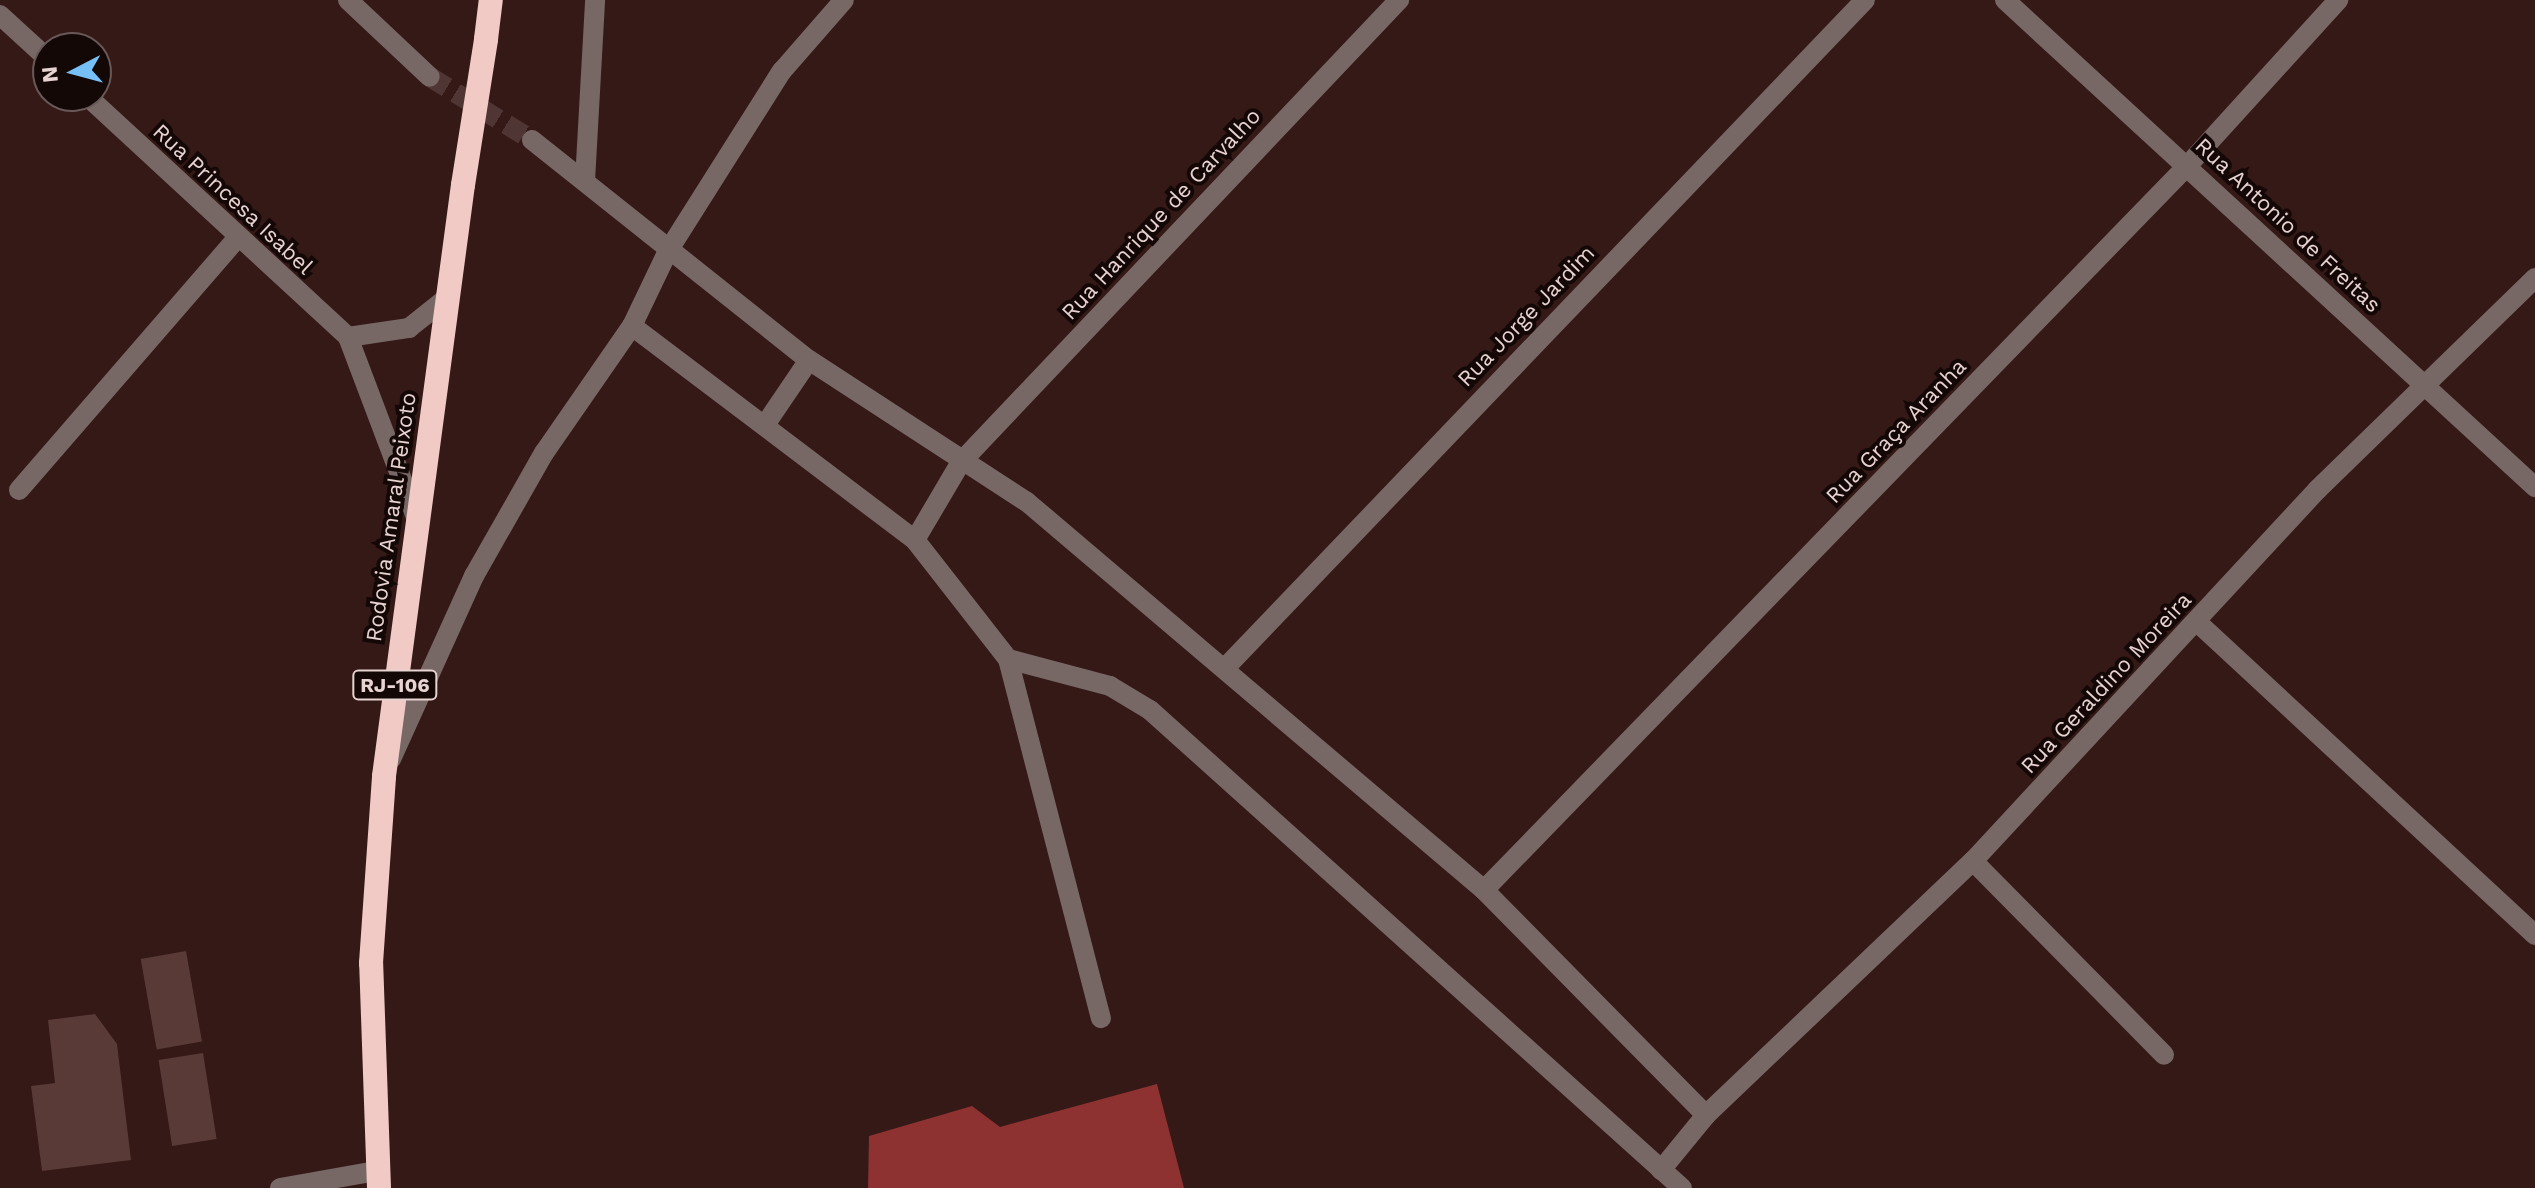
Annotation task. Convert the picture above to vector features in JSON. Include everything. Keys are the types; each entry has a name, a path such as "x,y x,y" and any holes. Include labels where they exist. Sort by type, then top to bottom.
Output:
{"highway":[{"name":"Rodovia Amaral Peixoto","path":"378,1180 371,963 384,776 463,185 491,0"}],"street":[{"path":"348,0 430,77"},
{"path":"585,181 595,0"},
{"path":"384,776 474,576 544,453 632,326 668,251 782,71 844,0"},
{"name":"Rua Hanrique de Carvalho","path":"915,540 961,462 1399,0"},
{"name":"Rua Jorge Jardim","path":"1225,668 1865,0"},
{"name":"Rua Antonio de Freitas","path":"2005,0 2189,164 2422,385 2535,487"},
{"name":"Rua Graça Aranha","path":"1484,890 2189,164 2338,0"},
{"path":"4,27 32,47"},
{"name":"Rua Princesa Isabel","path":"104,112 348,337 417,520"},
{"path":"532,140 809,360 961,462 1027,502 1484,890 1706,1115"},
{"path":"19,490 238,237"},
{"name":"Rua Geraldino Moreira","path":"1661,1170 1706,1115 1973,861 2196,621 2422,385 2535,278"},
{"path":"348,337 409,328 448,297"},
{"path":"632,326 915,540 1008,659 1101,1018"},
{"path":"765,425 809,360"},
{"path":"2196,621 2535,935"},
{"path":"1008,659 1110,686 1150,710 1682,1188"},
{"path":"1973,861 2164,1055"},
{"path":"280,1188 378,1180"}],"shaded area":[{"path":"1157,1084 1184,1188 868,1188 869,1136 972,1106 1000,1127"}],"building":[{"path":"186,951 202,1042 157,1050 141,959"},
{"path":"95,1014 117,1044 131,1160 42,1171 31,1086 55,1083 48,1020"},
{"path":"203,1053 217,1139 172,1146 159,1060"}],"tunnel":[{"path":"430,77 532,140"}]}
